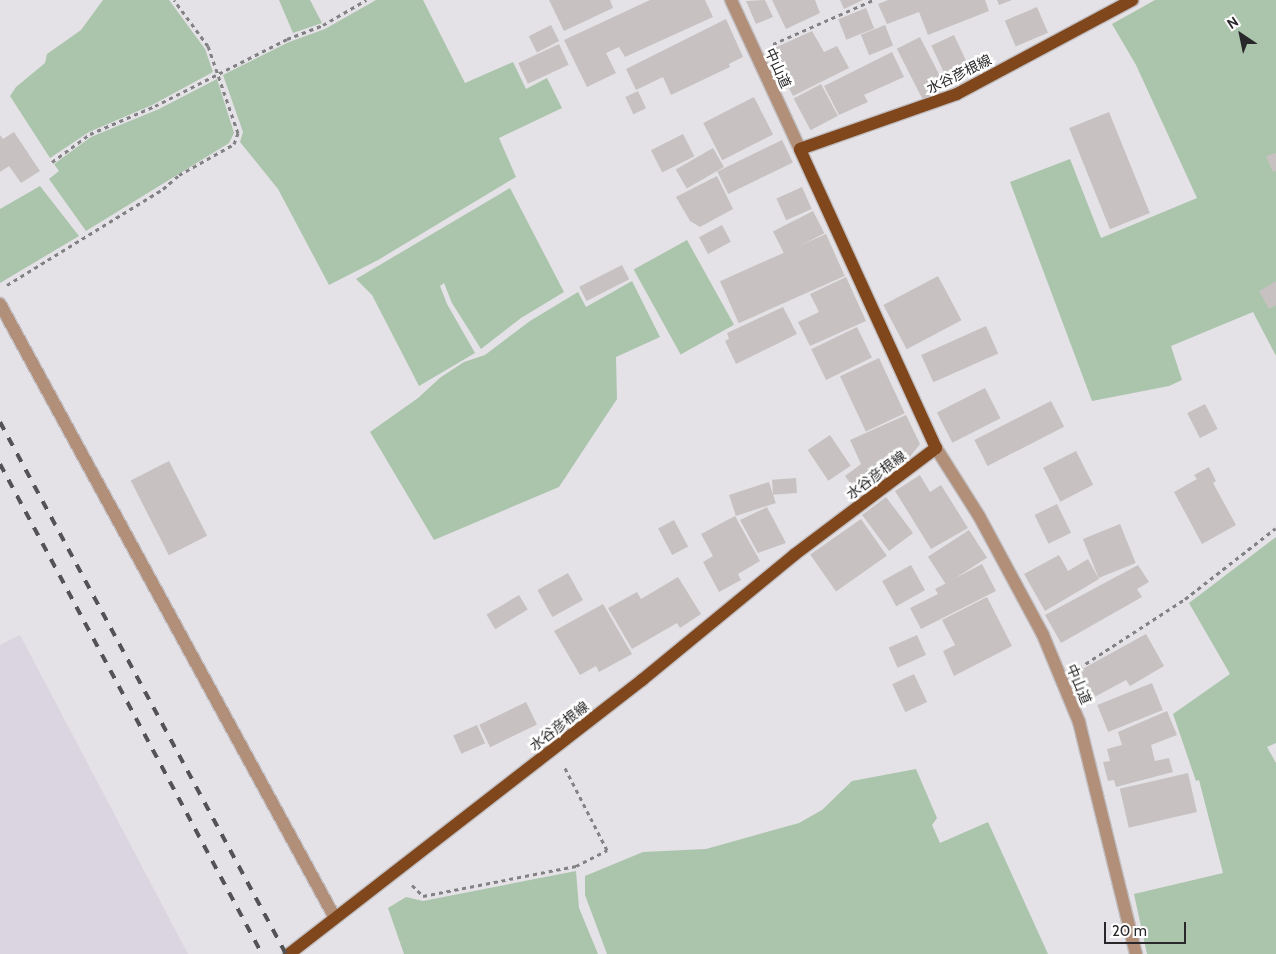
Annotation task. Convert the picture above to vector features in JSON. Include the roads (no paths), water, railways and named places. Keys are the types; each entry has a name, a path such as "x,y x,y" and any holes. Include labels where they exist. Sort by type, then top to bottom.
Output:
{"main road":[{"name":"水谷彦根線","path":"800,149 957,94 1111,5 1132,0"},
{"path":"800,149 936,448"},
{"name":"水谷彦根線","path":"289,954 553,749 794,555 936,448"}],"street":[{"name":"中山道","path":"730,0 800,149"},
{"path":"0,304 335,918"},
{"name":"中山道","path":"936,448 984,525 1043,635 1079,722 1136,954"}],"railway":[{"path":"0,422 286,954"},
{"path":"0,464 262,954"}]}
